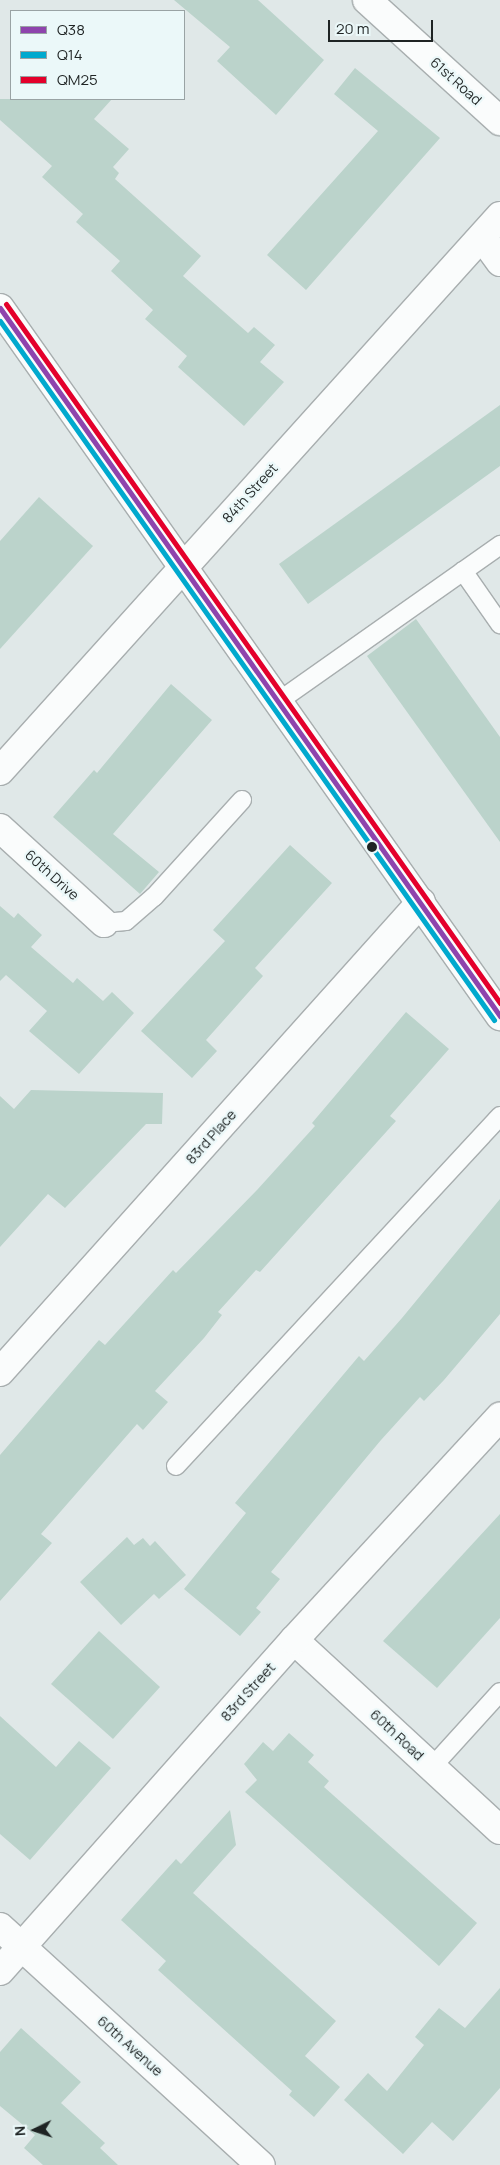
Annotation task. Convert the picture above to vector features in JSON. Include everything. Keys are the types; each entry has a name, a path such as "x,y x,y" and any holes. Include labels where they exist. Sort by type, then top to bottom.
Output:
{"street":[{"name":"61st Road","path":"367,0 500,122"},
{"name":"84th Street","path":"0,771 500,216"},
{"path":"482,237 500,262"},
{"path":"0,308 185,565 500,1016"},
{"name":"60th Drive","path":"0,828 104,923"},
{"name":"83rd Place","path":"0,1372 421,902"},
{"name":"83rd Street","path":"0,1972 294,1640 500,1417"},
{"name":"60th Road","path":"294,1640 500,1830"},
{"name":"60th Avenue","path":"0,1927 261,2165"}],"lane":[{"path":"279,701 500,545"},
{"path":"463,571 500,624"},
{"path":"104,923 126,921 154,897 242,800"},
{"path":"176,1466 500,1116"},
{"path":"432,1767 500,1692"}],"building":[{"path":"174,0 258,0 324,60 276,115 217,61 230,47"},
{"path":"355,68 440,138 306,290 267,255 378,131 334,94"},
{"path":"0,99 111,100 94,119 129,149 113,167 119,173 115,179 201,256 183,276 248,333 254,327 275,345 260,362 284,382 244,426 178,367 187,356 145,319 153,310 111,271 120,261 76,222 83,214 42,177 52,166 0,120"},
{"path":"500,405 500,466 308,604 279,564"},
{"path":"39,497 93,546 0,649 0,541"},
{"path":"416,619 500,737 500,842 367,656"},
{"path":"171,684 212,720 113,834 159,872 140,894 53,817 94,770 97,773"},
{"path":"290,845 332,883 255,968 263,976 206,1040 217,1051 192,1078 141,1031 225,941 213,930"},
{"path":"0,906 14,918 18,913 42,935 31,947 73,983 77,978 103,1001 112,992 134,1013 79,1074 29,1031 47,1011 6,975 0,981"},
{"path":"406,1012 449,1049 390,1116 396,1121 260,1272 256,1270 218,1312 222,1315 204,1338 155,1391 168,1402 143,1430 137,1424 41,1534 52,1543 0,1601 0,1455 99,1340 105,1345 173,1270 176,1273 257,1190 315,1126 312,1123"},
{"path":"31,1090 163,1093 162,1124 146,1124 65,1208 48,1194 0,1247 0,1096 14,1109"},
{"path":"500,1199 500,1314 444,1380 424,1401 420,1397 381,1440 271,1572 280,1579 256,1608 261,1612 240,1636 184,1589 246,1513 235,1503 359,1356 364,1361 402,1318"},
{"path":"500,1514 500,1618 437,1688 383,1641"},
{"path":"127,1537 134,1545 143,1538 150,1546 155,1541 186,1575 159,1599 154,1594 121,1625 80,1582"},
{"path":"99,1631 160,1687 113,1739 51,1684"},
{"path":"0,1716 56,1767 79,1741 111,1768 30,1860 0,1834"},
{"path":"289,1733 314,1755 308,1762 329,1781 324,1787 477,1923 439,1966 245,1792 257,1780 244,1764 263,1742 273,1751"},
{"path":"230,1810 236,1845 193,1893 336,2021 305,2056 340,2087 314,2117 289,2095 292,2091 158,1970 166,1961 121,1920 176,1859 181,1864"},
{"path":"500,1988 500,2088 453,2141 432,2122 403,2154 344,2100 368,2073 387,2091 424,2045 415,2037 439,2008 465,2028"},
{"path":"21,2028 81,2082 61,2103 105,2143 100,2148 118,2165 43,2165 24,2148 35,2135 0,2106 0,2052"}],"transit line":[{"name":"QM25","path":"6,304 500,1003"},
{"name":"Q38","path":"0,308 500,1016"},
{"name":"Q14","path":"0,321 494,1020"}]}
